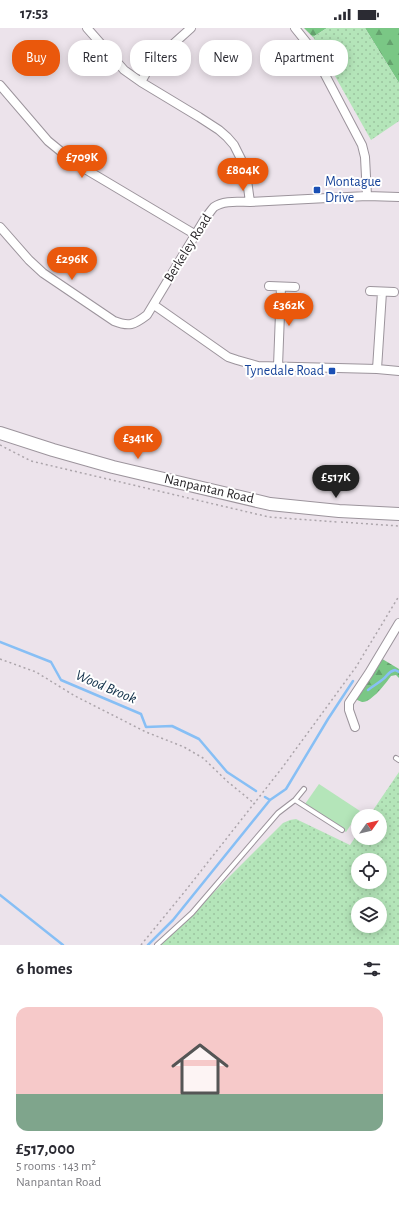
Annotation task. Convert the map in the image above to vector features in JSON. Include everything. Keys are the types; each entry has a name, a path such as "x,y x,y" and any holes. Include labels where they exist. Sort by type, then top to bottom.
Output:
{"street":[{"path":"87,28 124,70 219,130 227,137 234,145 242,159 246,173 250,202"},
{"path":"141,82 151,64 191,28"},
{"path":"295,28 311,48 362,145 365,157 367,196"},
{"path":"0,85 48,141 75,163 196,235"},
{"name":"Berkeley Road","path":"0,227 29,260 43,273 114,321 124,325 133,324 140,321 147,315 206,217 214,207 222,203 367,196 399,197"},
{"path":"269,286 295,287"},
{"path":"278,366 281,287"},
{"path":"370,291 394,292"},
{"path":"377,369 382,292"},
{"path":"154,305 228,357 258,366 377,369 399,371"},
{"name":"Nanpantan Road","path":"0,434 113,467 270,504 339,511 399,514"},
{"path":"355,727 349,710 349,703 399,623"}],"lane":[{"path":"157,945 192,914 278,814 295,800 304,789"},
{"path":"295,800 342,830"}],"path":[{"path":"141,945 255,804 282,768 356,667 399,596"},
{"path":"0,659 36,672 75,696 146,732 184,747 202,758 255,804"}],"green space":[{"path":"304,28 327,28 313,37"},
{"path":"327,28 365,28 399,83 399,121 371,140 335,76 348,76 348,40 315,40 313,37"},
{"path":"365,28 399,28 399,83"},
{"path":"379,657 399,669 399,678 396,675 391,676 374,696 362,702 353,697"},
{"path":"399,772 399,945 161,945 283,823 296,819 350,845 351,844 351,845 387,845 387,809 374,809"},
{"path":"319,784 357,809 351,809 351,824 346,832 305,804"}],"waterway":[{"name":"Wood Brook","path":"0,642 51,662 61,680 141,714 146,727 172,726 199,739 227,772 256,791"},
{"name":"Wood Brook","path":"368,690 384,679 390,672 395,670 399,672"},
{"name":"Wood Brook","path":"265,797 270,800 286,789 328,719 353,681"},
{"path":"148,945 173,920 270,800"},
{"path":"0,895 63,945"}],"place":[{"name":"Montague Drive","path":"317,190"},
{"name":"Tynedale Road","path":"332,371"}]}
